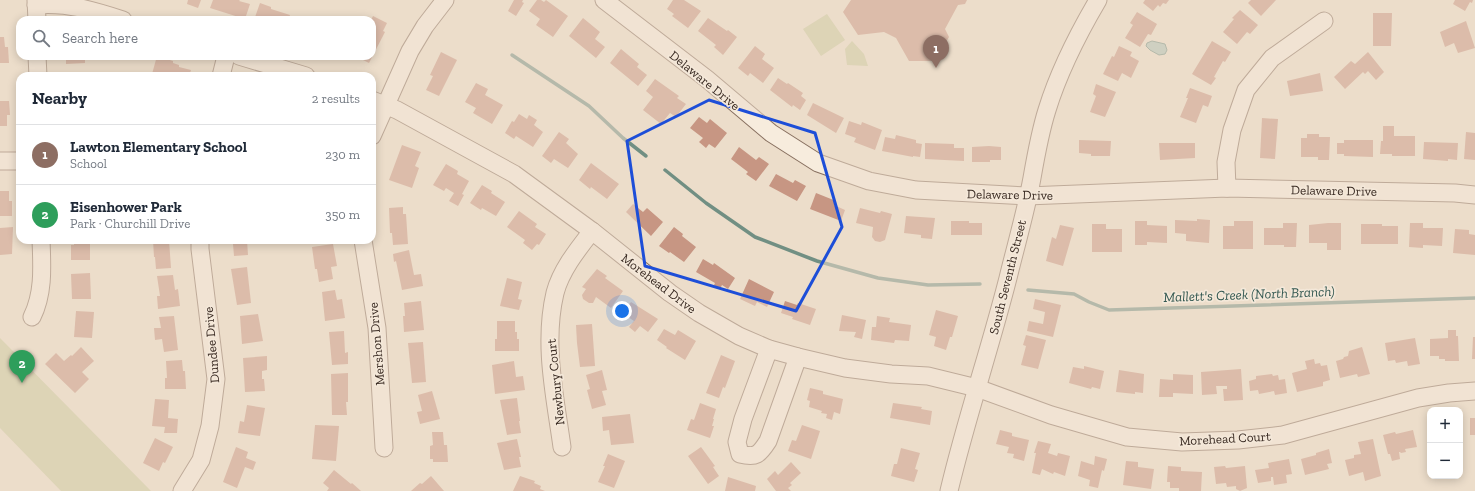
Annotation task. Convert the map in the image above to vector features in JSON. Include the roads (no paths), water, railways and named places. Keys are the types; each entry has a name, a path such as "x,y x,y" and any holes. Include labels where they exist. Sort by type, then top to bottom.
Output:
{"street":[{"path":"376,117 379,102 425,26 445,0"},
{"name":"Delaware Drive","path":"604,0 707,79 771,133 818,163 870,181 916,190 1027,196 1227,188 1475,194"},
{"name":"South Seventh Street","path":"949,491 1006,285 1047,109 1081,29 1098,0"},
{"path":"36,8 50,4 71,6 108,16"},
{"path":"1227,188 1226,162 1232,130 1246,90 1272,58 1324,21"},
{"path":"37,60 38,72"},
{"path":"222,72 225,60"},
{"path":"252,60 293,72"},
{"name":"Morehead Drive","path":"379,102 438,132 514,174 592,231 670,293 699,313 739,336 769,349 845,368 891,374 928,376 977,388"},
{"path":"0,161 16,161"},
{"name":"Newbury Court","path":"562,447 551,374 549,330 556,292 569,262 592,231"},
{"path":"32,317 36,309 42,279 41,244"},
{"name":"Dundee Drive","path":"182,491 201,460 210,426 216,379 200,244"},
{"name":"Mershon Drive","path":"364,244 377,328 384,448"},
{"path":"769,349 736,442 740,454 751,456 761,452 768,441 798,357"},
{"name":"Morehead Court","path":"977,388 1051,415 1127,437 1182,442 1238,440 1283,435 1418,398 1475,391"}],"waterway":[{"name":"Mallett's Creek (North Branch)","path":"512,55 589,106 623,138 646,156"},
{"name":"Mallett's Creek (North Branch)","path":"665,170 706,203 755,237 817,261 878,278 928,285 980,284"},
{"name":"Mallett's Creek (North Branch)","path":"1028,290 1074,294 1109,310 1475,298"}],"place":[{"name":"Lawton Elementary School","path":"936,68"},
{"name":"Eisenhower Park","path":"22,383"}]}
